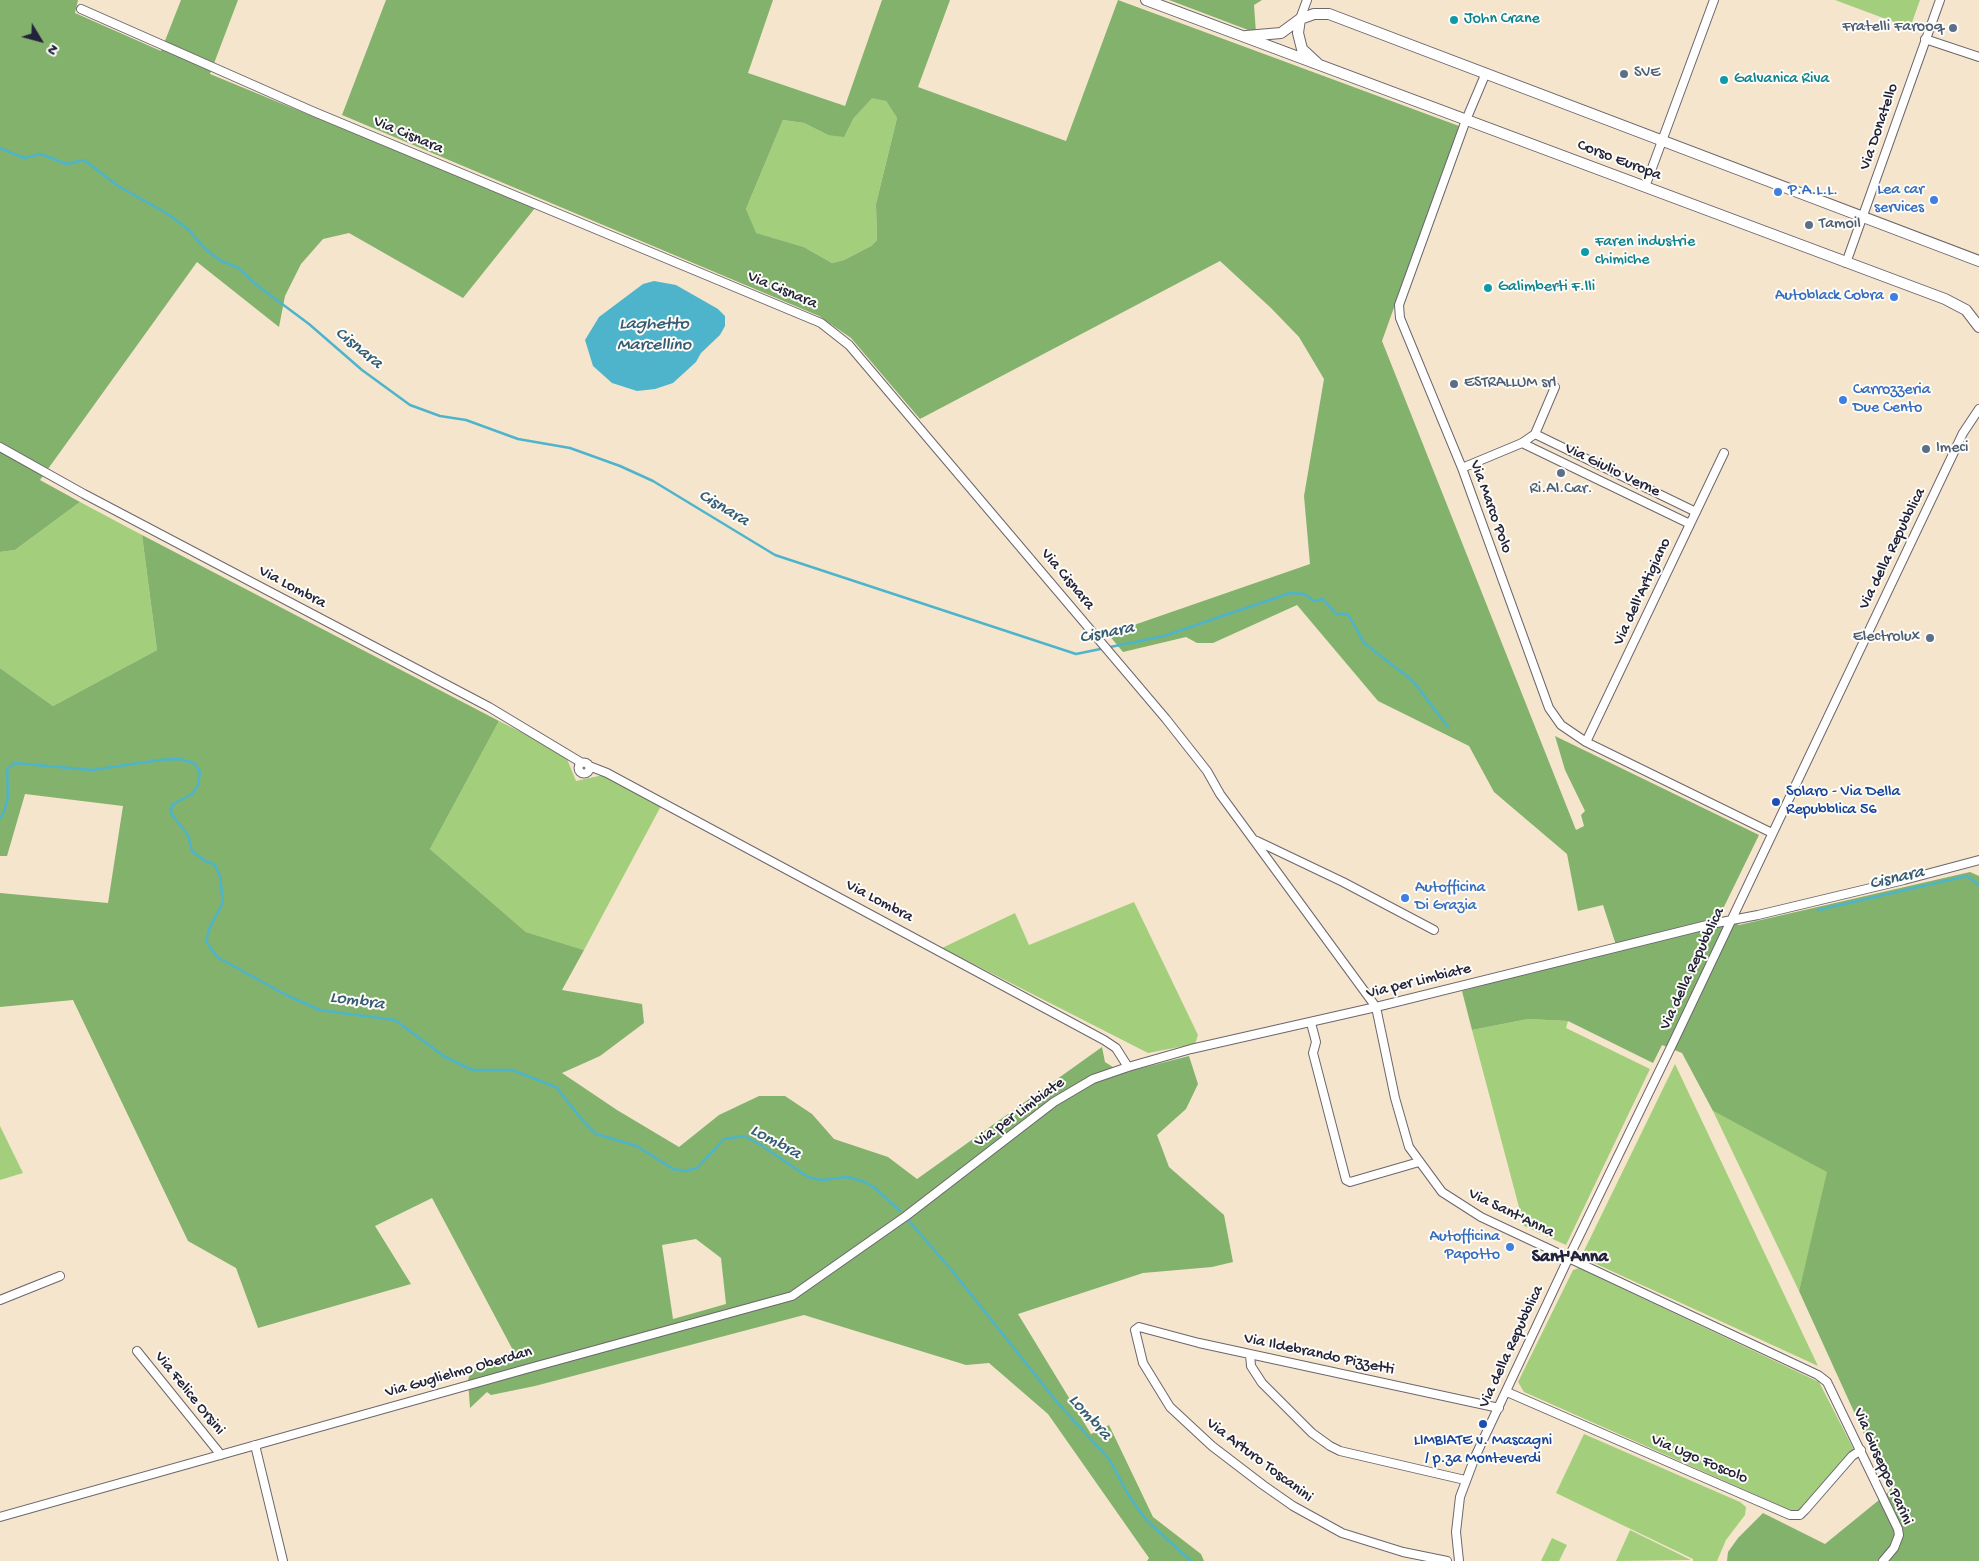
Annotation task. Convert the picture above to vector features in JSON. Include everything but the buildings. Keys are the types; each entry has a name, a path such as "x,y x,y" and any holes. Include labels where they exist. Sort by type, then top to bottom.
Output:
{"street":[{"name":"Corso Europa","path":"1146,0 1945,299 1966,310 1979,327"},
{"path":"1307,0 1300,19 1298,33 1302,49 1308,57 1325,68"},
{"path":"1645,187 1714,0"},
{"name":"Via Donatello","path":"1846,263 1940,0"},
{"name":"Via Cisnara","path":"81,9 312,111 821,323 849,345 1115,657 1207,771 1220,794 1273,865"},
{"name":"Corso Europa","path":"1241,36 1281,33 1300,19 1314,14 1329,14 1485,75 1979,261"},
{"path":"1925,39 1979,57"},
{"name":"Via Marco Polo","path":"1485,75 1466,120 1400,305 1400,318 1462,468 1549,708 1561,725 1586,742 1772,833"},
{"path":"1462,468 1522,443 1535,434 1555,387"},
{"name":"Via della Repubblica","path":"1459,1561 1457,1548 1460,1497 1466,1480 1569,1257 1963,433 1979,409"},
{"name":"Via Giulio Verne","path":"1535,434 1696,512"},
{"name":"Via Giulio Verne","path":"1522,443 1690,524"},
{"name":"Via Lombra","path":"0,447 84,494 489,707 570,755 584,766 607,773 1104,1040 1116,1048 1128,1067"},
{"name":"Via dell'Artigiano","path":"1586,742 1724,453"},
{"path":"1255,840 1343,882 1434,930"},
{"name":"Via per Limbiate","path":"906,1216 1054,1102 1093,1079 1128,1067 1206,1045 1311,1023 1979,860"},
{"name":"Via Sant'Anna","path":"1273,865 1376,1007 1402,1127 1409,1147 1442,1192 1459,1205 1818,1375 1827,1382"},
{"path":"1311,1023 1316,1042 1313,1053 1346,1180 1350,1182 1419,1162"},
{"name":"Via Guglielmo Oberdan","path":"0,1517 792,1296 906,1216"},
{"path":"0,1300 60,1276"},
{"name":"Via Ildebrando Pizzetti","path":"1135,1330 1139,1327 1199,1344 1499,1408"},
{"name":"Via Arturo Toscanini","path":"1135,1330 1143,1363 1170,1407 1212,1446 1263,1485 1293,1506 1342,1533 1403,1552 1447,1561"},
{"name":"Via Felice Orsini","path":"137,1351 221,1455"},
{"path":"1250,1354 1251,1366 1262,1383 1312,1433 1330,1446 1340,1451 1466,1480"},
{"name":"Via Giuseppe Parini","path":"1827,1382 1898,1530 1899,1535 1894,1548 1883,1561"},
{"name":"Via Ugo Foscolo","path":"1507,1392 1790,1515 1800,1515 1852,1456 1861,1450"},
{"path":"255,1445 283,1561"}],"green space":[{"path":"0,0 78,0 75,13 161,51 181,0 238,0 210,74 535,208 463,298 349,233 323,239 301,264 285,296 279,327 197,262 40,480 80,502 15,550 0,552"},
{"path":"386,0 773,0 748,73 845,106 882,0 950,0 918,87 1066,141 1118,0 1459,126 1382,341 1576,830 1584,826 1581,815 1585,811 1565,770 1555,736 1759,835 1720,915 1739,925 1970,872 1979,876 1979,1561 1727,1561 1728,1552 1738,1538 1763,1513 1825,1544 1890,1491 1799,1291 1827,1172 1713,1111 1682,1053 1662,1045 1653,1063 1568,1021 1528,1019 1472,1030 1462,991 1617,948 1603,905 1578,911 1567,854 1494,792 1469,746 1378,701 1297,605 1213,643 1197,643 1186,637 1123,652 1108,634 1310,564 1304,496 1324,379 1299,337 1220,261 920,419 851,338 819,316 342,115","holes":["872,98 886,101 897,118 876,204 877,240 871,246 844,260 832,263 804,247 756,233 746,209 783,120 804,123 828,135 844,137 853,119"]},
{"path":"1169,0 1262,0 1254,5 1256,33"},
{"path":"1835,0 1920,0 1910,28"},
{"path":"872,97 886,101 897,118 876,204 877,240 871,246 844,260 832,263 804,247 755,233 746,209 783,120 804,123 828,135 853,119"},
{"path":"80,502 142,535 157,650 53,706 0,668 0,552 15,550"},
{"path":"142,535 499,721 430,849 526,932 584,950 562,990 642,1004 644,1023 600,1056 562,1073 617,1110 679,1147 719,1115 759,1096 785,1096 812,1114 834,1139 888,1157 917,1179 1102,1047 1105,1062 1122,1073 1189,1056 1198,1084 1186,1109 1157,1135 1169,1167 1224,1215 1233,1262 1212,1267 1143,1273 1018,1314 1091,1434 1109,1425 1153,1517 1201,1554 1204,1561 1147,1561 1149,1558 1048,1414 989,1363 966,1365 804,1315 535,1386 491,1395 487,1392 470,1408 468,1380 471,1371 515,1354 432,1198 375,1226 411,1284 258,1328 236,1268 188,1241 73,1000 0,1007 0,893 108,903 123,806 25,794 7,856 0,856 0,668 53,706 157,650","holes":["696,1239 721,1258 726,1304 673,1319 662,1245"]},
{"path":"499,721 565,754 576,781 603,775 661,806 584,950 526,932 430,849"},
{"path":"1134,902 1198,1035 1195,1044 1148,1053 942,948 1015,913 1029,945"},
{"path":"1528,1019 1568,1021 1566,1028 1650,1069 1566,1245 1524,1226 1472,1030"},
{"path":"1675,1064 1818,1366 1581,1257"},
{"path":"1713,1111 1828,1172 1799,1291"},
{"path":"0,1126 23,1173 0,1180"},
{"path":"1579,1268 1819,1382 1854,1450 1799,1511 1790,1510 1524,1392 1518,1382 1573,1270"},
{"path":"1584,1434 1740,1502 1746,1507 1745,1515 1726,1540 1717,1561 1693,1561 1693,1559 1556,1493"},
{"path":"1630,1530 1691,1560 1616,1561"},
{"path":"1552,1538 1567,1545 1559,1561 1541,1561"}],"water":[{"name":"Laghetto Marcellino","path":"654,281 676,285 718,309 725,316 725,326 720,335 701,353 696,362 673,383 655,389 637,391 612,383 593,366 585,340 599,317 643,284"}],"waterway":[{"name":"Cisnara","path":"0,148 24,158 40,154 67,164 84,160 118,186 168,214 189,230 203,247 221,261 237,267 258,286 309,324 362,370 410,405 440,416 466,420 518,439 570,448 620,466 653,481 775,555 1076,654 1164,636 1290,593 1304,594 1314,601 1323,599 1336,614 1348,614 1364,643 1413,681 1448,727"},
{"name":"Lombra","path":"0,818 4,812 8,797 7,770 14,763 92,770 160,760 180,759 194,763 200,772 198,786 192,794 172,805 171,809 172,815 188,835 192,851 202,859 215,865 220,876 223,903 210,927 206,941 217,957 286,995 320,1010 395,1020 445,1057 473,1070 512,1070 556,1087 596,1134 637,1146 673,1169 685,1171 697,1168 724,1139 744,1136 761,1145 808,1177 821,1180 848,1177 865,1182 875,1188 900,1211"},
{"name":"Cisnara","path":"1818,910 1967,876 1979,885"},
{"name":"Lombra","path":"909,1221 954,1273 1056,1401 1109,1459 1129,1496 1147,1521 1191,1561"}],"place":[{"name":"John Crane","path":"1454,20"},
{"name":"Fratelli Farooq","path":"1953,28"},
{"name":"SVE","path":"1624,74"},
{"name":"Galvanica Riva","path":"1724,80"},
{"name":"P.A.L.L.","path":"1778,192"},
{"name":"Lea car services","path":"1934,200"},
{"name":"Tamoil","path":"1809,225"},
{"name":"Faren industrie chimiche","path":"1585,252"},
{"name":"Galimberti F.lli","path":"1488,288"},
{"name":"Autoblack Cobra","path":"1894,297"},
{"name":"ESTRALLUM srl","path":"1454,384"},
{"name":"Carrozzeria Due Cento","path":"1843,400"},
{"name":"Imeci","path":"1926,449"},
{"name":"Ri.Al.Car.","path":"1561,473"},
{"name":"Electrolux","path":"1930,638"},
{"name":"Solaro - Via Della Repubblica 56","path":"1776,802"},
{"name":"Autofficina Di Grazia","path":"1405,898"},
{"name":"Autofficina Papotto","path":"1510,1247"},
{"name":"LIMBIATE v. Mascagni / p.za Monteverdi","path":"1483,1424"}],"district":[{"name":"Sant'Anna","path":"1570,1258"}]}
